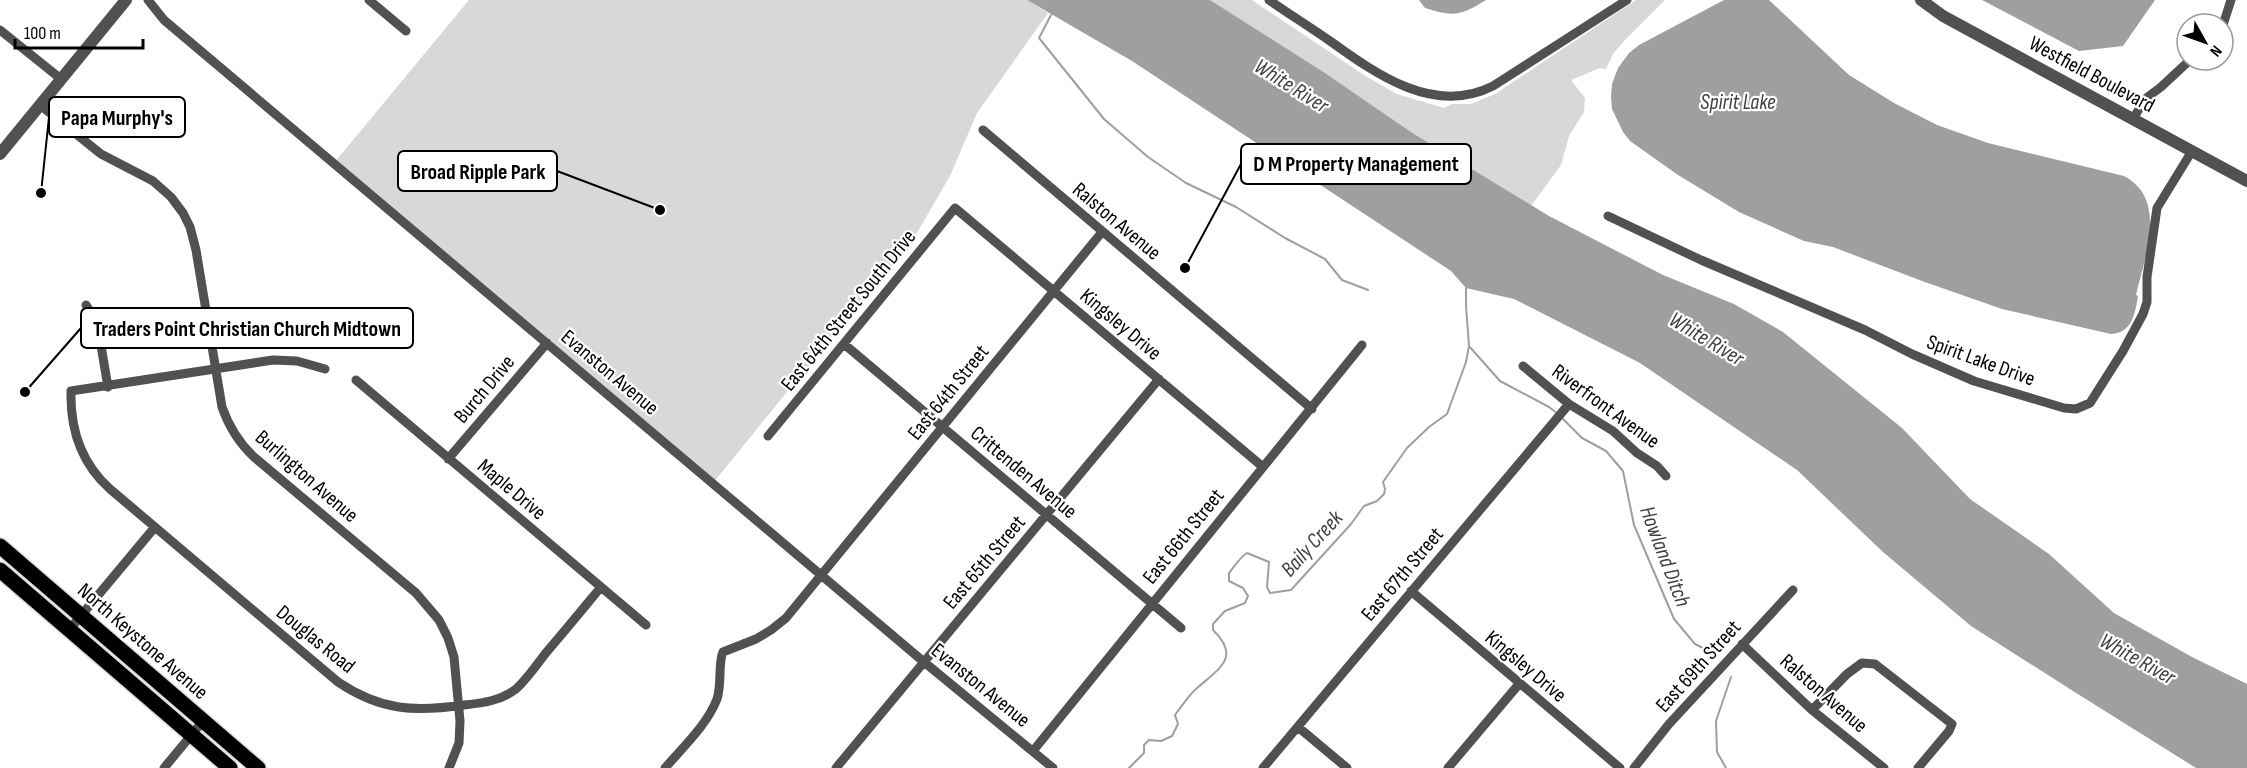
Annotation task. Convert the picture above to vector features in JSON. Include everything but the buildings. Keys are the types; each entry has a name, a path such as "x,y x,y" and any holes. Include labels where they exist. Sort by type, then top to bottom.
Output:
{"main road":[{"name":"North Keystone Avenue","path":"0,546 258,768"},
{"name":"North Keystone Avenue","path":"0,570 230,768"}],"street":[{"path":"0,154 126,0"},
{"name":"Evanston Avenue","path":"148,0 164,20 924,662 1053,768"},
{"path":"369,0 406,31"},
{"path":"1269,0 1383,78 1417,91 1452,96 1475,93 1493,86 1627,0"},
{"name":"Westfield Boulevard","path":"1921,0 1943,16 2247,181"},
{"path":"0,30 61,79"},
{"path":"2133,119 2145,99 2177,72"},
{"name":"Burlington Avenue","path":"40,105 101,154 153,182 178,206 187,220 195,242 215,369 226,418 243,446 416,593 435,614 451,646 456,670 459,743 449,768"},
{"name":"Ralston Avenue","path":"983,130 1312,409"},
{"name":"Spirit Lake Drive","path":"1608,216 1701,260 1856,326 1974,381 2067,409 2076,409 2086,406 2093,398 2143,314 2147,302 2147,277 2157,208 2192,151"},
{"name":"Kingsley Drive","path":"955,208 1263,467"},
{"name":"East 64th Street South Drive","path":"768,436 955,208"},
{"name":"East 64th Street","path":"822,574 1102,232"},
{"path":"86,305 97,322 108,387 273,360 297,362 325,369"},
{"name":"Burch Drive","path":"448,459 547,343"},
{"name":"Crittenden Avenue","path":"844,344 1181,628"},
{"name":"East 66th Street","path":"1033,751 1362,345"},
{"name":"Riverfront Avenue","path":"1523,366 1569,404 1613,431 1666,476"},
{"name":"East 65th Street","path":"836,768 1159,379"},
{"name":"Maple Drive","path":"356,380 646,626"},
{"name":"Douglas Road","path":"108,387 71,391 79,448 101,482 348,689 369,700 397,708 424,710 495,701 516,688 601,587"},
{"name":"East 67th Street","path":"1263,768 1569,404"},
{"path":"69,630 155,528"},
{"path":"665,768 712,710 721,684 721,655 726,649 756,639 786,618 822,574"},
{"name":"East 69th Street","path":"1634,768 1669,724 1792,590"},
{"name":"Kingsley Drive","path":"1411,591 1620,768"},
{"name":"Ralston Avenue","path":"1742,644 1812,710 1884,768"},
{"path":"1812,710 1846,674 1862,663 1875,664 1952,724 1949,731 1918,768"},
{"path":"1448,768 1519,684"},
{"path":"164,768 203,721"},
{"path":"1298,727 1347,768"}],"shaded area":[{"path":"469,0 1027,0 1048,13 977,113 950,176 911,243 713,483 334,163"},
{"path":"1210,0 1252,0 1367,77 1397,94 1444,108 1452,104 1471,104 1495,94 1636,0 1665,0 1623,42 1613,54 1606,69 1600,68 1571,80 1585,98 1584,112 1569,136 1561,165 1531,206 1414,134 1325,73"}],"water":[{"name":"White River","path":"1027,0 1210,0 1325,73 1414,134 1549,216 1663,275 1734,304 1783,332 1902,428 1970,499 2049,554 2114,613 2192,657 2247,684 2247,768 2196,768 2073,691 1971,626 1883,552 1797,470 1640,363 1514,299 1466,288 1451,271 1132,61"},
{"path":"1419,0 1486,0 1463,12 1450,14 1425,8"},
{"name":"Spirit Lake","path":"1724,0 1769,0 1849,75 1894,103 1937,125 1988,143 2124,176 2138,187 2146,200 2150,215 2150,231 2135,309 2128,326 2118,333 2111,334 2002,309 1833,247 1804,241 1739,212 1678,175 1630,141 1612,109 1612,84 1618,68 1629,53 1639,45"},
{"path":"1982,0 2155,0 2123,46 2079,51"}],"waterway":[{"path":"1051,15 1039,38 1104,119 1148,157 1186,183 1236,207 1285,238 1325,259 1342,280 1368,290"},
{"name":"Baily Creek","path":"1129,768 1144,753 1144,745 1149,740 1161,741 1172,736 1178,724 1175,715 1193,692 1224,662 1226,648 1213,630 1213,624 1225,611 1245,603 1248,596 1243,588 1229,581 1229,573 1239,560 1247,553 1269,562 1267,587 1270,593 1291,590 1351,524 1364,506 1377,501 1384,494 1383,482 1407,448 1447,414 1466,362 1469,346 1466,288"},
{"name":"Howland Ditch","path":"1469,346 1500,381 1558,414"},
{"name":"Howland Ditch","path":"1562,418 1582,438 1606,451 1623,471 1634,525 1674,619 1695,644 1715,654"},
{"name":"Howland Ditch","path":"1726,768 1717,752 1716,721 1731,677"}],"place":[{"name":"Papa Murphy's","path":"41,193"},
{"name":"Broad Ripple Park","path":"660,210"},
{"name":"D M Property Management","path":"1185,268"},
{"name":"Traders Point Christian Church Midtown","path":"25,392"}]}
